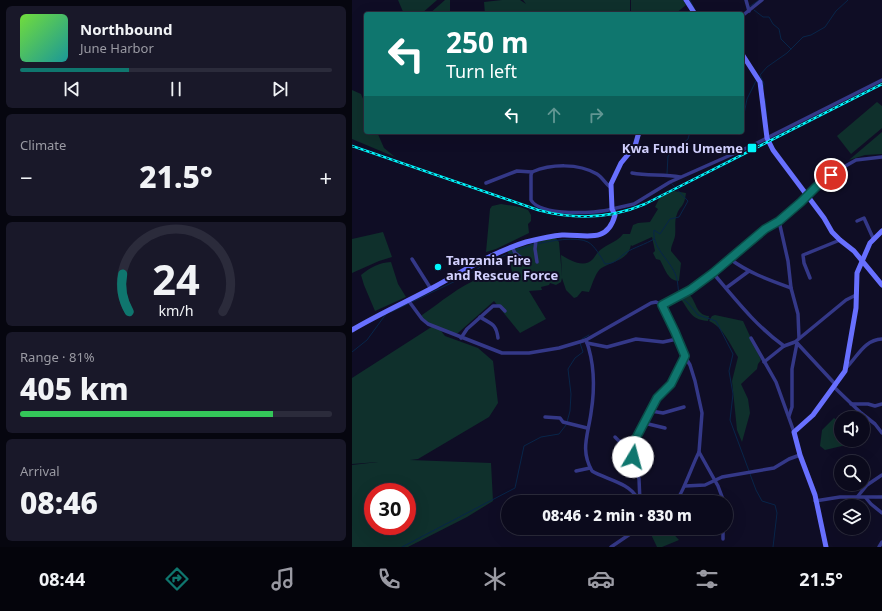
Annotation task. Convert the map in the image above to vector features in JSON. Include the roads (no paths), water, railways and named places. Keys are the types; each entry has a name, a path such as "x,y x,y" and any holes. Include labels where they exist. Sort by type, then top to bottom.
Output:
{"street":[{"path":"686,0 693,12"},
{"path":"746,0 748,11"},
{"path":"744,14 762,0"},
{"path":"744,57 760,82 767,138 783,164 824,218 832,232 854,251 882,285"},
{"path":"532,172 531,200 537,205 574,213 601,211 634,204 668,182 767,138 882,80"},
{"path":"352,330 492,256 512,247 536,240 560,236 596,236 604,233 611,226 615,215 612,209 610,187 621,162 635,146 638,134"},
{"path":"408,300 422,319 428,324 483,347 507,354 549,350 587,342 651,303 656,302 662,304 690,290 713,273 765,229 779,221 823,181 850,163 864,158 882,157"},
{"path":"486,183 517,171 532,172 558,166 578,167 598,174 610,187"},
{"path":"632,173 646,175 667,174 681,177"},
{"path":"857,221 864,218 874,238"},
{"path":"779,221 788,261 791,288 798,314 799,338"},
{"path":"846,368 854,319 857,273 870,243 882,231"},
{"path":"536,240 535,249 537,262"},
{"path":"810,278 804,263 803,254 840,240"},
{"path":"512,247 515,253 527,262"},
{"path":"730,258 749,271 763,278 791,288"},
{"path":"412,259 431,289"},
{"path":"726,288 749,271"},
{"path":"713,273 749,317 765,332 784,346"},
{"path":"789,416 792,407 792,369 796,342 846,300 856,295"},
{"path":"662,304 692,371 702,413 699,452 690,469 685,486 680,495"},
{"path":"461,338 467,329 494,306 500,306 505,311"},
{"path":"480,317 493,324 498,338"},
{"path":"751,338 776,382 789,416 800,455 815,495 815,501 826,547"},
{"path":"587,342 607,347 636,339 663,342 677,339"},
{"path":"794,432 813,415 835,386 846,368 864,346 874,340 882,339"},
{"path":"587,342 592,360 594,380 591,414 585,452 590,468 595,473 608,478 636,495"},
{"path":"764,362 784,346 796,342"},
{"path":"796,342 851,404 875,424 882,433"},
{"path":"638,495 639,479 633,457 634,442 659,396 671,384 685,356"},
{"path":"851,404 868,404 876,406 882,404"},
{"path":"651,411 663,413 684,407"},
{"path":"545,417 560,418 567,423 588,428"},
{"path":"644,423 665,428"},
{"path":"615,437 619,441 634,442"},
{"path":"699,452 715,480 721,495"},
{"path":"685,486 705,485 722,477 774,468 789,459 800,455"},
{"path":"576,471 590,468"},
{"path":"858,496 867,485 882,475"},
{"path":"815,501 828,498 858,496 866,498 882,497"},
{"path":"866,498 882,513"},
{"path":"610,547 628,535"},
{"path":"723,535 723,540"},
{"path":"879,547 882,542"}],"waterway":[{"path":"690,0 694,8"},
{"path":"749,7 759,0"},
{"path":"763,88 764,84 760,75 767,67 787,53 803,37 811,35 825,27 836,11 848,0"},
{"path":"754,10 763,17 769,17 773,24 779,29 781,39 791,49"},
{"path":"744,114 747,99 757,79"},
{"path":"765,99 767,120"},
{"path":"667,174 668,156 688,139 689,134"},
{"path":"671,183 688,201 679,217 670,219 660,234 654,230 654,237 658,248 670,264 676,276 679,295"},
{"path":"537,244 563,240 583,240 593,246 605,264 609,264 615,262 630,250 654,239"},
{"path":"391,312 468,275 490,261 534,244"},
{"path":"681,297 698,315 716,321 733,354 729,371 733,394 730,420 749,471"},
{"path":"352,352 367,340 386,314"},
{"path":"582,339 589,335"},
{"path":"567,422 570,411 571,394 568,369 575,358 583,352 580,343"},
{"path":"402,547 515,488 524,446 541,437 559,434 566,425"},
{"path":"750,474 762,501 775,505 777,513 773,547"}],"railway":[{"path":"352,146 538,210 565,215 606,215 619,213 645,204 882,84"}],"place":[{"name":"Kwa Fundi Umeme","path":"752,148"},
{"name":"Tanzania Fire and Rescue Force","path":"438,267"}]}
